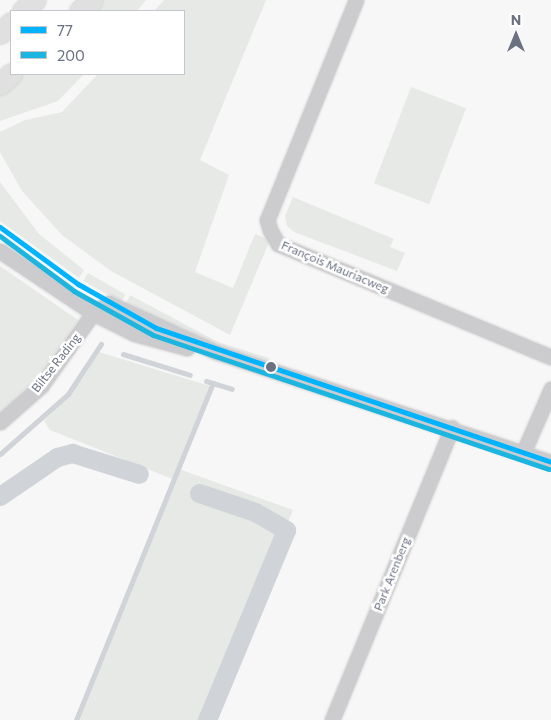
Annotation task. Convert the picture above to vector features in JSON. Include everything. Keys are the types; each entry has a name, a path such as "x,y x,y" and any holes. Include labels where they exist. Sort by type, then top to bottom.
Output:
{"main road":[{"path":"24,10 35,0"},
{"path":"81,10 92,0"},
{"path":"0,33 10,23"},
{"path":"0,84 10,75"}],"street":[{"name":"François Mauriacweg","path":"356,0 267,220 270,230 278,244 551,357"},
{"path":"0,251 90,317 109,303 216,352 551,462"},
{"name":"Biltse Rading","path":"0,422 42,386 90,317"},
{"path":"523,453 551,389"},
{"name":"Park Arenberg","path":"332,720 452,428"}],"shaded area":[{"path":"103,0 146,0 138,10 91,10"},
{"path":"164,0 266,0 200,160 229,175 195,272 233,288 255,234 270,240 230,335 111,271 62,235 22,191 0,152 0,132 25,120 62,112 97,75 185,75 185,10 155,10"},
{"path":"19,75 83,75 58,101 0,121 0,91"},
{"path":"411,87 466,108 429,204 374,183"},
{"path":"0,182 39,234 84,270 79,278 0,221"},
{"path":"293,197 394,239 390,247 405,253 397,271 294,232 287,226 285,216"},
{"path":"8,242 74,286 70,292 2,244"},
{"path":"0,266 78,320 36,382 0,415"},
{"path":"88,273 125,294 121,302 84,281"},
{"path":"130,295 218,342 269,358 268,361 173,331 125,306"},
{"path":"99,352 210,386 179,469 293,510 208,720 77,720 175,480 50,430 44,421 82,379"}],"waterway":[{"path":"0,454 68,394 101,344"},
{"path":"123,354 190,375"},
{"path":"206,381 232,389"},
{"path":"76,720 213,383"},
{"path":"0,496 57,457 72,453 139,474"},
{"path":"199,493 255,512 286,530 207,720"}],"transit line":[{"name":"77","path":"0,227 78,284 156,328 551,462"},
{"name":"200","path":"0,236 74,291 153,335 549,469"}]}
